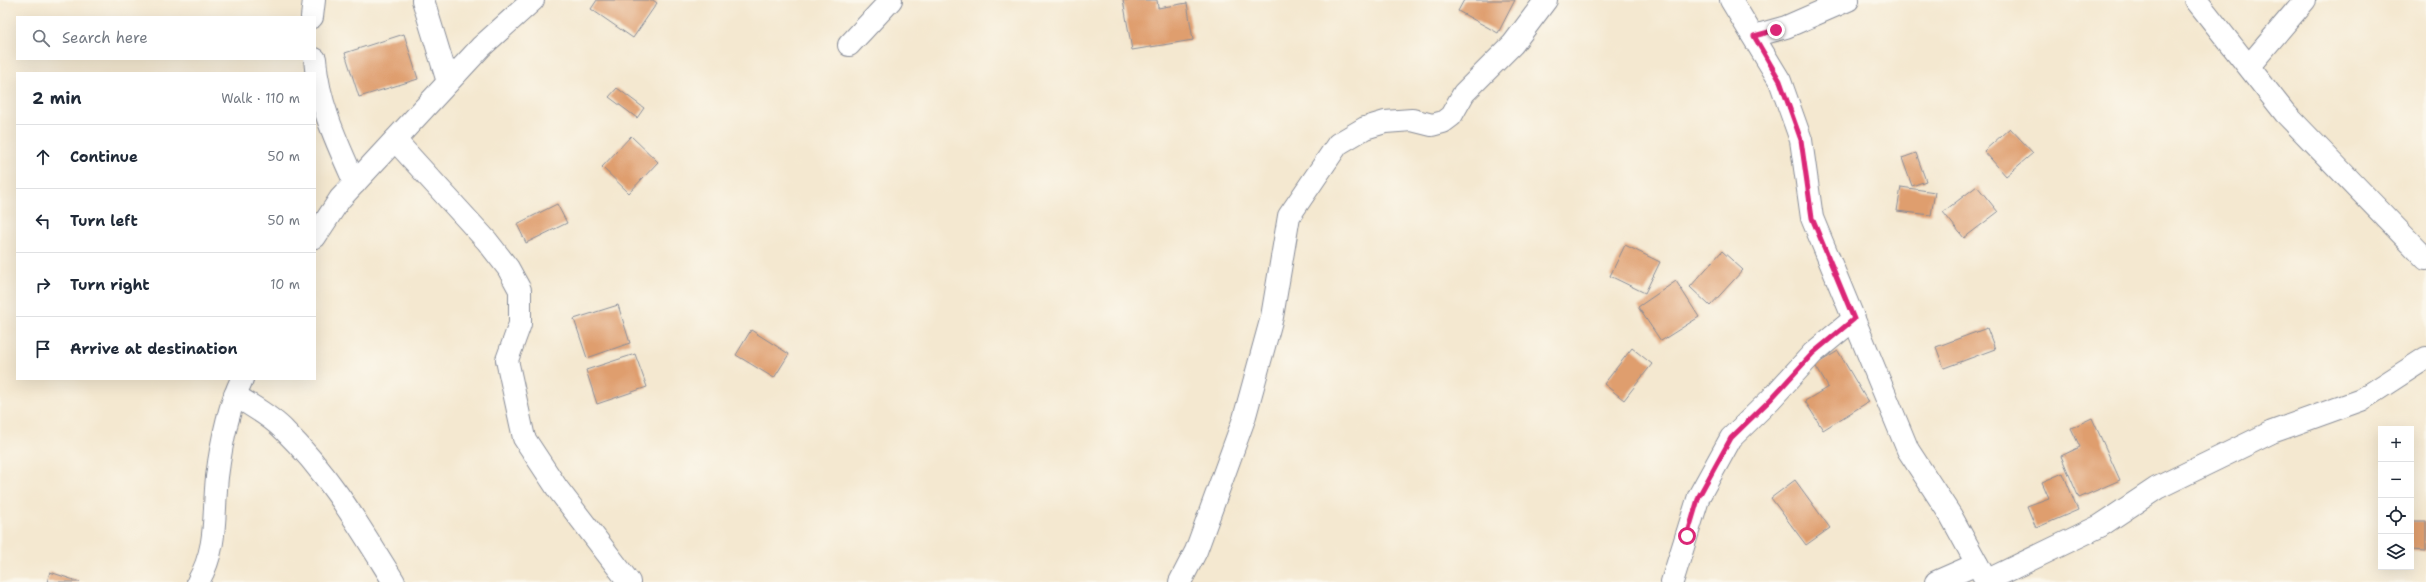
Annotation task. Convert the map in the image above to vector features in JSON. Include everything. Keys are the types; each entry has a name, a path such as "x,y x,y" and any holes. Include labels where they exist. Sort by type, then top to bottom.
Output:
{"street":[{"path":"312,16 314,0"},
{"path":"423,0 448,82"},
{"path":"316,235 340,199 481,47 533,0"},
{"path":"849,45 891,0"},
{"path":"1180,582 1196,551 1244,419 1272,316 1289,216 1338,144 1365,128 1385,122 1412,120 1432,125 1443,122 1451,116 1464,93 1513,44 1546,0"},
{"path":"1731,0 1780,81 1801,140 1812,218 1908,450 1951,516 1984,576"},
{"path":"1754,36 1786,26 1848,0"},
{"path":"2196,0 2285,114 2426,259"},
{"path":"2249,66 2305,0"},
{"path":"315,60 317,80 334,138 355,183"},
{"path":"395,140 487,241 508,268 520,290 520,324 507,360 524,438 557,488 629,582"},
{"path":"1672,582 1699,496 1731,438 1770,400 1813,353 1854,319"},
{"path":"1936,582 1984,576 2100,526 2157,488 2272,432 2361,400 2426,358"},
{"path":"198,582 205,569 213,547 218,476 238,387"},
{"path":"238,387 283,429 316,465 359,525 394,582"}],"building":[{"path":"597,0 653,0 657,3 633,38 591,9"},
{"path":"1123,0 1157,0 1158,8 1187,3 1193,40 1132,50"},
{"path":"1464,0 1515,0 1498,33 1458,11"},
{"path":"404,34 418,79 359,97 345,53"},
{"path":"617,88 644,108 637,118 609,97"},
{"path":"2010,128 2033,153 2006,176 1984,151"},
{"path":"631,136 658,162 629,193 602,167"},
{"path":"1916,153 1926,181 1912,186 1902,158"},
{"path":"1977,186 1998,212 1964,238 1943,212"},
{"path":"1901,187 1935,192 1931,215 1897,211"},
{"path":"557,204 567,223 526,243 517,224"},
{"path":"1625,245 1660,262 1645,293 1610,276"},
{"path":"1722,251 1743,270 1710,306 1690,287"},
{"path":"1676,281 1699,317 1661,341 1638,307"},
{"path":"618,305 630,343 587,358 574,319"},
{"path":"1987,328 1995,349 1944,368 1936,347"},
{"path":"751,330 789,354 774,378 736,355"},
{"path":"1632,348 1652,364 1624,400 1604,384"},
{"path":"1838,351 1868,402 1823,430 1805,401 1828,387 1815,365"},
{"path":"635,354 647,387 597,404 586,370"},
{"path":"2092,418 2120,480 2079,498 2061,456 2080,447 2071,428"},
{"path":"2063,473 2078,510 2036,528 2027,506 2049,498 2042,482"},
{"path":"1795,480 1830,528 1806,545 1771,498"},
{"path":"2414,521 2426,521 2426,551 2414,550"},
{"path":"50,572 80,582 47,582"}],"route":[{"path":"1687,536 1699,496 1731,438 1770,400 1813,353 1854,319 1812,218 1801,140 1780,81 1754,36 1776,30"}]}
